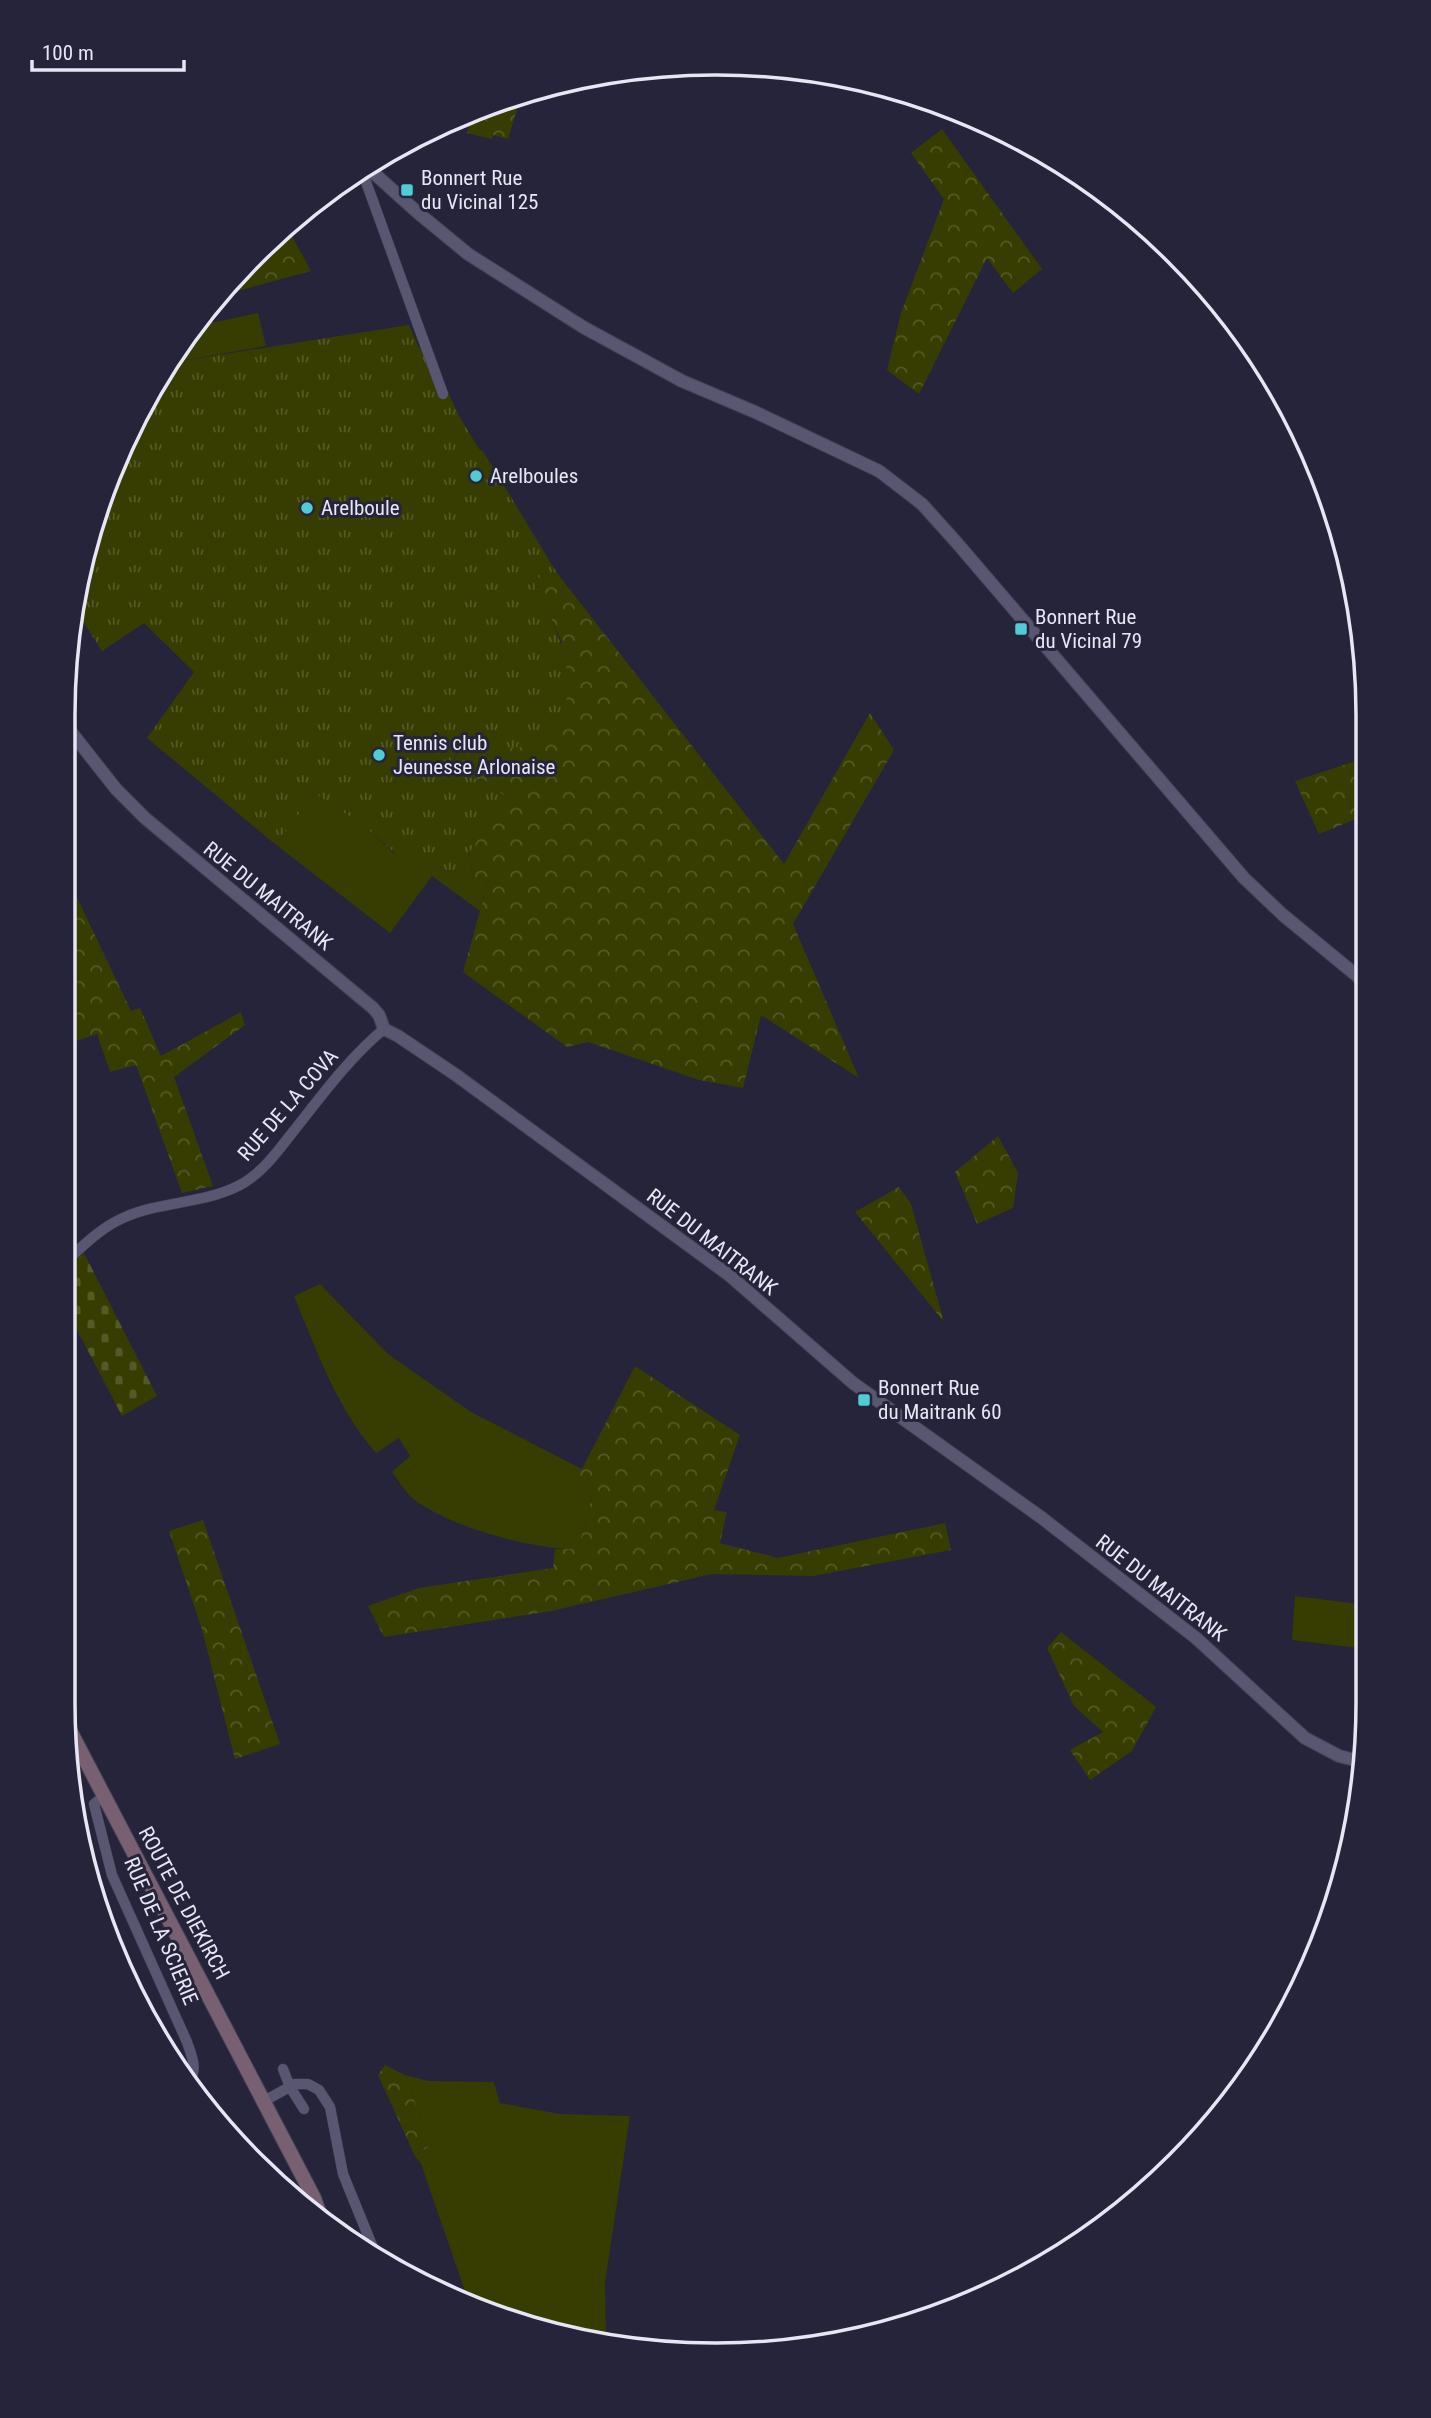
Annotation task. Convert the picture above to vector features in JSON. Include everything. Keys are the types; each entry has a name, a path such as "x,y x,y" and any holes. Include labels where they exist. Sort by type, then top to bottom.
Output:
{"main road":[{"name":"ROUTE DE DIEKIRCH","path":"77,1744 264,2101 312,2199"}],"street":[{"path":"374,175 468,254 583,327 682,381 860,460 910,493 957,543 1244,878 1283,915 1356,976"},
{"path":"366,179 443,394"},
{"name":"RUE DU MAITRANK","path":"75,737 116,789 145,818 373,1008 379,1014 384,1029 456,1075 729,1275 863,1390 1042,1518 1196,1638 1305,1738 1339,1756 1353,1759"},
{"name":"RUE DE LA COVA","path":"75,1253 103,1229 121,1218 144,1210 214,1195 241,1185 278,1152 342,1072 384,1029"},
{"name":"RUE DE LA SCIERIE","path":"104,1796 94,1804 112,1875 187,2042 194,2073"},
{"path":"283,2069 303,2109"},
{"path":"264,2101 290,2087 308,2084 319,2090 330,2107 343,2174 371,2242"}],"green space":[{"path":"518,107 508,139 493,135 492,139 467,133 469,124"},
{"path":"942,129 1042,269 1013,293 987,258 919,394 887,370 901,313 944,199 911,153"},
{"path":"292,235 311,271 235,292"},
{"path":"258,313 266,346 183,360 211,323"},
{"path":"409,325 418,346 431,356 460,418 557,573 531,576 553,623 564,656 567,690 560,722 547,746 481,749 459,746 449,773 486,781 508,799 451,877 404,843 396,854 364,826 313,792 293,823 275,844 147,738 194,672 144,623 102,651 83,621 97,550 124,470 141,432 183,361"},
{"path":"557,573 784,864 870,713 894,750 793,924 859,1078 761,1015 743,1088 699,1080 588,1042 567,1047 463,972 489,879 473,878 469,852 508,799 486,781 449,773 460,746 481,749 562,642 531,576"},
{"path":"1356,761 1356,819 1319,834 1295,781"},
{"path":"313,792 364,826 395,854 404,842 451,877 469,852 473,878 489,879 480,911 432,876 390,933 275,844 293,823"},
{"path":"75,893 131,1011 140,1008 161,1056 241,1012 245,1025 174,1077 213,1186 182,1193 136,1065 110,1072 97,1034 75,1041"},
{"path":"998,1136 1018,1173 1013,1208 977,1224 955,1172"},
{"path":"899,1187 911,1204 944,1322 855,1212"},
{"path":"84,1253 157,1396 122,1416 75,1326 75,1262"},
{"path":"320,1284 388,1354 471,1412 582,1469 574,1490 592,1497 578,1549 517,1541 472,1528 433,1511 409,1495 392,1472 410,1456 399,1438 376,1453 350,1417 320,1358 294,1296"},
{"path":"635,1366 740,1435 714,1510 727,1512 720,1543 778,1558 945,1523 951,1550 813,1576 712,1574 551,1611 384,1637 368,1606 419,1588 553,1568 555,1549 578,1549 592,1497 574,1490"},
{"path":"203,1520 280,1744 235,1759 201,1626 169,1531"},
{"path":"1295,1596 1356,1604 1356,1648 1292,1640"},
{"path":"1061,1632 1156,1707 1132,1751 1090,1780 1070,1750 1103,1732 1074,1706 1047,1648"},
{"path":"385,2065 405,2075 431,2145 415,2156 378,2075"},
{"path":"405,2075 428,2081 494,2082 500,2103 560,2114 630,2116 605,2283 606,2333 550,2321 465,2292 421,2164 415,2156 431,2145"}],"place":[{"name":"Bonnert Rue du Vicinal 125","path":"407,190"},
{"name":"Arelboules","path":"476,476"},
{"name":"Arelboule","path":"307,508"},
{"name":"Bonnert Rue du Vicinal 79","path":"1021,629"},
{"name":"Tennis club Jeunesse Arlonaise","path":"379,755"},
{"name":"Bonnert Rue du Maitrank 60","path":"864,1400"}]}
